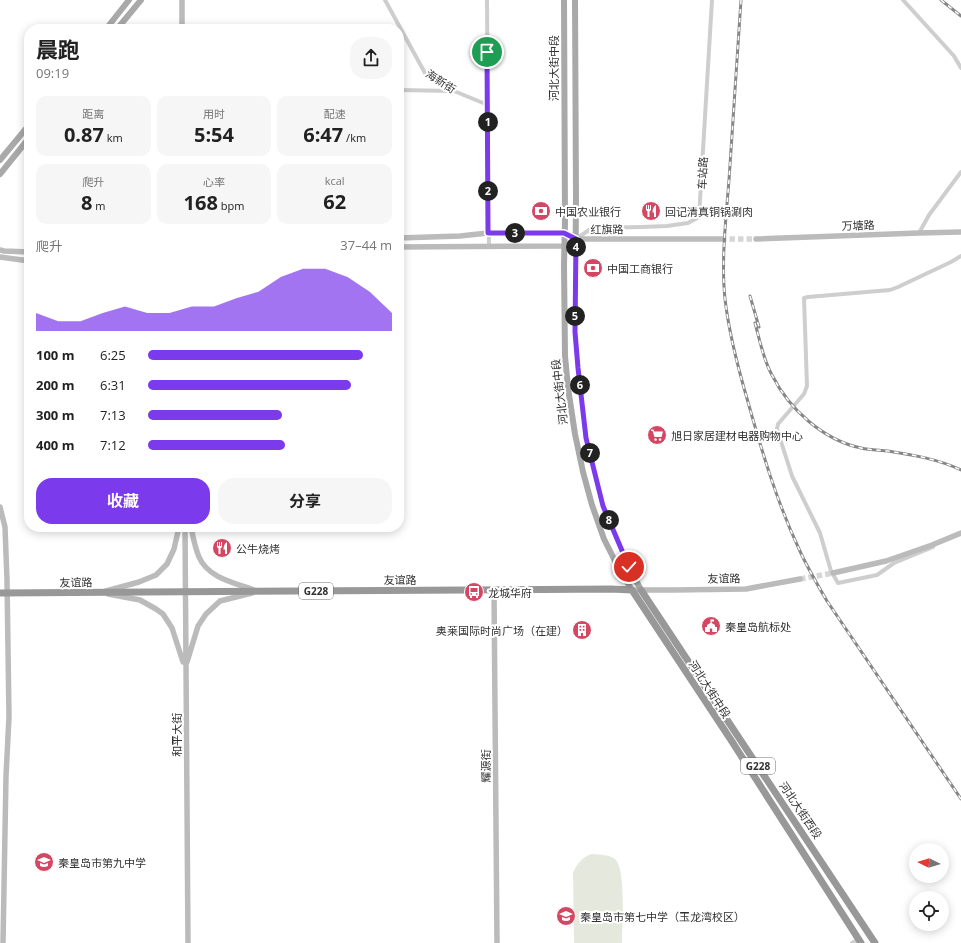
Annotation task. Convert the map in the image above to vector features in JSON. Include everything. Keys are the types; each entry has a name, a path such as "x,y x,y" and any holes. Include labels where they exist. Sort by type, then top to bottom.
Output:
{"highway":[{"name":"友谊路","path":"3,593 632,590"},
{"name":"河北大街中段","path":"632,590 736,747 860,941"},
{"name":"河北大街西段","path":"641,590 875,943"}],"main road":[{"path":"110,24 129,0"},
{"path":"121,24 141,0"},
{"path":"182,0 182,24"},
{"name":"河北大街中段","path":"564,0 565,356 568,388 575,434 583,472 594,512 604,539 620,571 632,590"},
{"path":"575,0 575,332 578,368 586,438 603,506 629,567 641,590"},
{"path":"0,160 24,131"},
{"path":"0,174 24,144"},
{"name":"万塘路","path":"756,239 961,232"},
{"path":"404,238 460,236 488,233 564,233 576,239"},
{"name":"红旗路","path":"565,246 576,239 721,239"},
{"path":"404,247 565,246"},
{"path":"0,250 24,252"},
{"path":"0,257 24,260"},
{"path":"0,507 5,527 3,593 9,717 6,776 3,943"},
{"path":"98,592 139,582 156,575 167,564 174,549 178,532"},
{"name":"和平大街","path":"184,532 188,943"},
{"path":"192,532 199,558 206,568 220,578 258,592"},
{"path":"834,573 886,561 961,534"},
{"name":"友谊路","path":"632,590 746,589 800,579"},
{"name":"耀源街","path":"494,590 496,943"},
{"path":"98,592 140,600 163,614 172,628 185,668"},
{"path":"185,668 198,626 206,614 220,601 258,592"}],"street":[{"name":"海新街","path":"385,0 398,24"},
{"path":"487,0 489,246"},
{"name":"车站路","path":"576,239 592,228 667,226 688,223 699,217 712,0"},
{"path":"903,0 954,56 961,68"},
{"name":"海新街","path":"404,35 425,73 454,91 488,105"},
{"path":"404,90 454,91"},
{"path":"919,233 929,215 961,172"},
{"path":"961,256 890,290 804,298 807,386 804,394 778,424 777,429 792,476 820,533 831,571 838,583 877,575 894,563 961,534"},
{"path":"852,943 860,941"}],"shaded area":[{"path":"592,854 605,855 614,858 619,866 623,912 622,943 574,943 573,873 580,861"}],"tunnel":[{"path":"721,239 756,239"},
{"path":"800,579 833,573"}],"railway":[{"path":"741,0 724,240 725,299 731,338 741,376 770,477 802,556 827,601 961,799"},
{"path":"941,0 961,16"},
{"path":"750,296 759,327"},
{"path":"755,323 766,363 779,388 798,411 821,430 833,438 847,444 871,450 888,451 925,458 961,470"}],"place":[{"name":"中国农业银行","path":"541,211"},
{"name":"回记清真铜锅涮肉","path":"651,211"},
{"name":"中国工商银行","path":"593,268"},
{"name":"旭日家居建材电器购物中心","path":"657,435"},
{"name":"公牛烧烤","path":"222,548"},
{"name":"龙城华府","path":"474,592"},
{"name":"秦皇岛航标处","path":"711,626"},
{"name":"奥莱国际时尚广场（在建）","path":"582,630"},
{"name":"秦皇岛市第九中学","path":"44,862"},
{"name":"秦皇岛市第七中学（玉龙湾校区）","path":"566,916"}],"route":[{"path":"487,52 488,233 564,233 576,239 575,332 586,438 603,506 629,567"}]}
